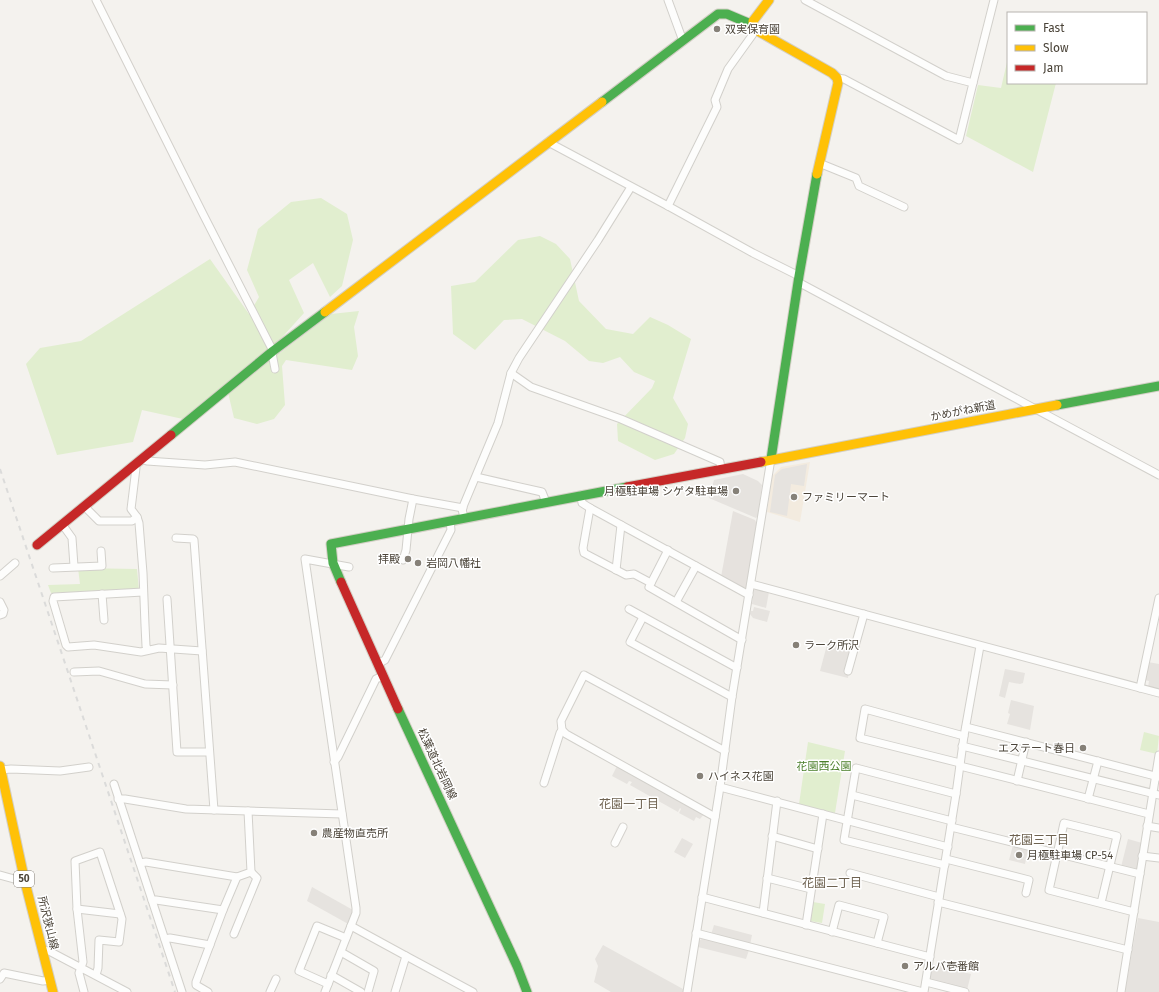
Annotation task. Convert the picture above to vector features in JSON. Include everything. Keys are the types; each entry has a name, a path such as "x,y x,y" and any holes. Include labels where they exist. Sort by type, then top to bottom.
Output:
{"street":[{"path":"96,0 273,352 275,369"},
{"path":"668,0 683,41"},
{"path":"668,206 717,107 715,100 728,69 754,28 753,21 769,0"},
{"path":"805,0 946,76 973,83"},
{"path":"37,545 273,352 548,142 721,13 754,28 832,73 837,78 844,79 959,140 994,0"},
{"path":"687,992 716,817 732,697 799,279 819,163 838,83 837,78"},
{"path":"548,142 668,206 1159,475"},
{"path":"819,163 856,178 859,186 904,207"},
{"path":"464,518 463,508 498,423 511,373 519,358 598,240 631,187"},
{"path":"511,373 531,387 621,419 720,462 721,468"},
{"name":"かめがね新道","path":"331,544 721,468 1159,386"},
{"path":"138,462 147,461 201,465 235,462 463,508"},
{"path":"138,462 131,509 137,517 142,566 146,646 148,650"},
{"path":"476,478 542,492 546,502"},
{"path":"581,495 582,503 590,508 749,595"},
{"path":"403,560 406,550 413,499"},
{"path":"84,506 99,521 132,521 137,517"},
{"path":"590,508 583,551 584,553 626,575 634,574 651,583"},
{"path":"377,664 385,660 432,568 451,530 450,521"},
{"path":"62,524 72,538 74,566"},
{"path":"616,570 621,525"},
{"path":"176,538 194,540 214,810"},
{"name":"松葉道北岩岡線","path":"331,544 333,563 377,664 517,966 527,992"},
{"path":"53,568 102,566 101,550"},
{"path":"668,550 649,587 742,640"},
{"path":"325,992 356,913 356,908 305,559 349,567"},
{"path":"0,576 15,563"},
{"path":"676,602 696,566"},
{"path":"751,584 1159,693"},
{"path":"143,592 53,598 66,645 92,645 138,652 159,648 202,651"},
{"path":"102,594 104,620"},
{"path":"1140,688 1159,598"},
{"path":"167,599 177,752 209,752"},
{"path":"0,602 4,610 2,614"},
{"path":"629,609 737,668"},
{"path":"848,671 864,614"},
{"path":"643,617 630,642 732,697"},
{"path":"696,934 923,992 926,982 946,862 962,746 980,646"},
{"path":"74,672 99,671 145,684 173,685"},
{"path":"544,783 562,730 561,720 584,674 725,751"},
{"path":"334,762 338,757 376,679 383,676"},
{"path":"964,736 865,709 860,738 1017,781 1149,814"},
{"path":"966,727 1157,777"},
{"path":"562,730 566,734 595,751 716,817"},
{"path":"1017,781 1026,742"},
{"path":"962,746 1156,794"},
{"path":"1121,992 1149,814 1156,794 1159,755"},
{"path":"1088,799 1098,761"},
{"path":"0,768 60,771 89,767"},
{"name":"所沢狭山線","path":"0,768 25,882 53,992"},
{"path":"956,794 856,768 844,840 1029,880 1026,893"},
{"path":"114,784 182,992"},
{"path":"720,787 948,847"},
{"path":"852,795 1057,854 1140,874"},
{"path":"118,799 186,809 342,814"},
{"path":"763,913 777,801"},
{"path":"234,934 257,878 251,872 248,811"},
{"path":"806,924 823,814"},
{"path":"1101,903 1117,836 1064,823 1049,890 1134,912"},
{"path":"1147,826 1159,828"},
{"path":"615,843 623,827"},
{"path":"772,836 818,849"},
{"path":"84,992 80,973 83,962 75,861 100,852 122,919 119,942 99,940 98,968 96,975"},
{"path":"1142,856 1159,858"},
{"path":"140,863 146,862 237,877 251,872"},
{"path":"850,873 939,900 1128,950"},
{"path":"0,875 25,882"},
{"path":"208,992 196,985 223,910 237,877"},
{"path":"767,878 811,889"},
{"path":"702,897 930,957"},
{"path":"152,900 223,910"},
{"path":"832,932 840,905 884,917 877,943"},
{"path":"78,908 120,914"},
{"path":"328,984 299,972 317,926 346,938"},
{"path":"351,926 473,992"},
{"path":"165,939 170,938 210,945"},
{"path":"42,950 49,951 96,975 117,989 127,992"},
{"path":"341,952 374,971 368,992"},
{"path":"395,992 406,956"},
{"path":"0,979 4,973 43,981 50,980"},
{"path":"332,975 362,992"},
{"path":"270,992 276,979"},
{"path":"926,982 965,992"}],"shaded area":[{"path":"810,462 800,522 767,512 772,476 781,467"},
{"path":"807,464 804,486 791,484 787,516 770,512 775,475 782,469"},
{"name":"月極駐車場 シゲタ駐車場","path":"743,474 758,481 762,485 758,516 756,518 709,498 714,480"},
{"path":"733,511 755,520 757,524 746,589 744,590 721,577"},
{"path":"756,589 769,592 766,608 752,604 754,590"},
{"path":"754,607 770,611 767,622 753,618 750,614"},
{"path":"828,641 852,647 848,678 820,671"},
{"path":"1148,662 1159,664 1159,690 1148,688 1149,681 1144,680"},
{"path":"1005,669 1025,673 1023,683 1020,684 1009,682 1005,698 999,696"},
{"path":"1011,700 1034,706 1030,730 1007,724 1010,714 1008,713"},
{"path":"617,766 704,814 700,819 696,817 694,821 679,813 680,808 678,812 630,785 632,782 629,781 627,784 612,776"},
{"path":"682,838 693,844 685,858 674,852"},
{"path":"1128,839 1142,843 1139,869 1136,871 1121,867"},
{"name":"月極駐車場 CP-54","path":"1013,845 1028,849 1025,864 1009,860"},
{"path":"312,887 353,910 350,925 307,901"},
{"path":"1138,918 1159,922 1159,992 1125,992"},
{"path":"714,925 752,935 750,945 711,935"},
{"path":"703,938 749,950 746,959 698,947 699,941"},
{"path":"603,945 683,989 683,992 611,992 594,982 598,966 595,959"},
{"path":"932,964 971,974 967,990 930,981 928,978"}],"green space":[{"path":"1007,62 1007,84 1056,84 1033,172 966,136 978,85 1001,88"},
{"path":"321,198 347,214 353,240 342,286 330,297 313,263 289,280 304,313 276,344 280,353 331,314 359,311 354,327 358,356 352,370 286,360 282,366 285,405 274,419 257,424 234,418 226,384 183,419 142,410 133,442 57,455 26,364 40,348 81,341 210,259 249,314 259,297 247,270 258,229 291,202"},
{"path":"540,236 556,244 570,259 579,301 606,329 633,334 650,317 668,325 691,339 673,398 688,424 685,438 674,454 655,460 618,441 617,424 652,388 655,381 634,372 620,357 603,363 589,361 565,341 522,319 504,320 475,350 453,334 451,286 475,282 518,240"},
{"path":"78,568 137,569 139,590 51,593 48,585 80,584"},
{"path":"1144,732 1159,736 1157,754 1140,750"},
{"name":"花園西公園","path":"808,742 845,751 835,813 799,804"},
{"path":"813,902 825,904 822,923 810,921"}],"railway":[{"path":"0,469 175,992"}],"traffic: fast":[{"path":"602,102 718,14 727,14 753,25"},
{"path":"771,459 799,276 817,174"},
{"path":"171,435 273,351 325,312"},
{"path":"1057,405 1159,386"},
{"path":"341,582 333,563 331,544 627,487"},
{"path":"398,709 517,966 527,992"}],"traffic: slow":[{"path":"769,0 753,21 753,25 756,30 832,73 837,78 838,83 817,174"},
{"path":"325,312 602,102"},
{"path":"761,462 1057,405"},
{"path":"0,766 25,882 53,992"}],"traffic: jam":[{"path":"37,545 171,435"},
{"path":"627,487 761,462"},
{"path":"341,582 398,709"}],"place":[{"name":"双実保育園","path":"717,29"},
{"name":"月極駐車場 シゲタ駐車場","path":"736,491"},
{"name":"ファミリーマート","path":"794,497"},
{"name":"拝殿","path":"408,559"},
{"name":"岩岡八幡社","path":"418,563"},
{"name":"ラーク所沢","path":"796,645"},
{"name":"エステート春日","path":"1083,748"},
{"name":"ハイネス花園","path":"700,776"},
{"name":"農産物直売所","path":"314,833"},
{"name":"月極駐車場 CP-54","path":"1019,855"},
{"name":"アルバ壱番館","path":"905,966"}],"district":[{"name":"花園一丁目","path":"629,804"},
{"name":"花園三丁目","path":"1039,840"},
{"name":"花園二丁目","path":"832,883"}]}
